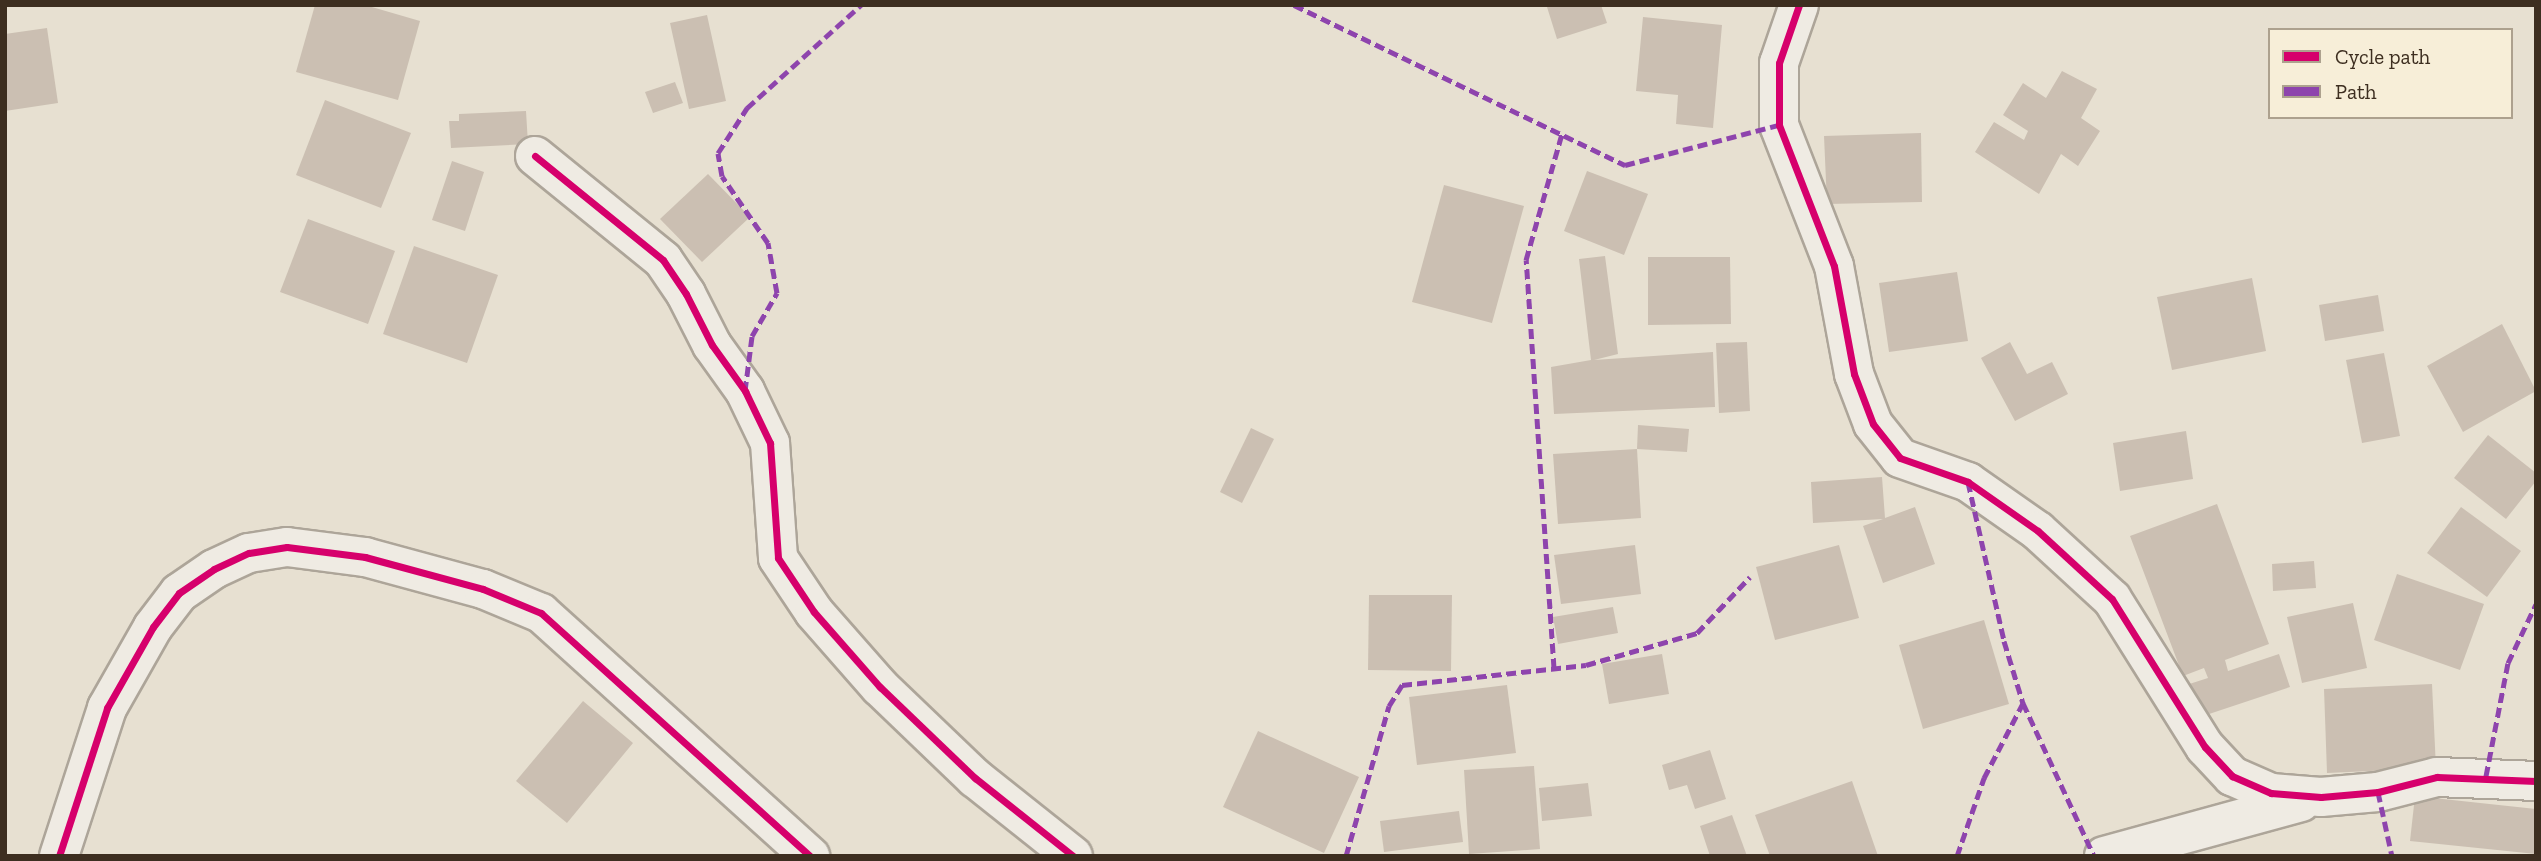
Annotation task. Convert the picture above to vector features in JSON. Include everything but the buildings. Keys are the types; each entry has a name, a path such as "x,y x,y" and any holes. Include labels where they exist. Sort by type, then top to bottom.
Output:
{"street":[{"path":"1799,5 1779,64 1779,125 1834,266 1854,374 1873,424 1900,458 1968,482 2038,531 2112,599 2205,747 2232,776 2271,793 2321,797"},
{"path":"535,156 663,260 686,294 712,345 745,391 770,443 778,558 814,612 880,687 975,778 1073,856"},
{"path":"59,856 107,708 153,627 179,593 214,569 249,553 286,547 365,556 483,589 541,613 810,856"},
{"path":"2104,856 2206,824 2321,797 2378,792 2437,777 2536,781"}],"marked path":[{"path":"745,391 752,336 777,293 768,243 722,176 718,153 747,108 861,5"},
{"path":"1294,5 1625,165 1779,125"},
{"path":"1554,668 1526,260 1562,134"},
{"path":"1968,482 2004,641 2023,703 2094,856"},
{"path":"1346,856 1389,706 1402,685 1586,665 1697,633 1750,577"},
{"path":"2486,776 2508,663 2536,604"},
{"path":"1957,856 1984,778 2023,703"},
{"path":"2378,792 2392,856"}],"cycle path":[{"path":"1799,5 1779,63 1779,125 1834,266 1854,374 1873,424 1900,458 1968,482 2038,531 2112,599 2205,747 2232,776 2271,793 2321,797 2378,792 2437,777 2536,781"},
{"path":"535,156 663,260 686,294 712,345 745,391 770,443 778,558 814,612 880,687 975,778 1073,856"},
{"path":"59,856 107,708 153,627 179,593 214,569 249,553 287,547 365,557 483,589 541,613 810,856"}]}
